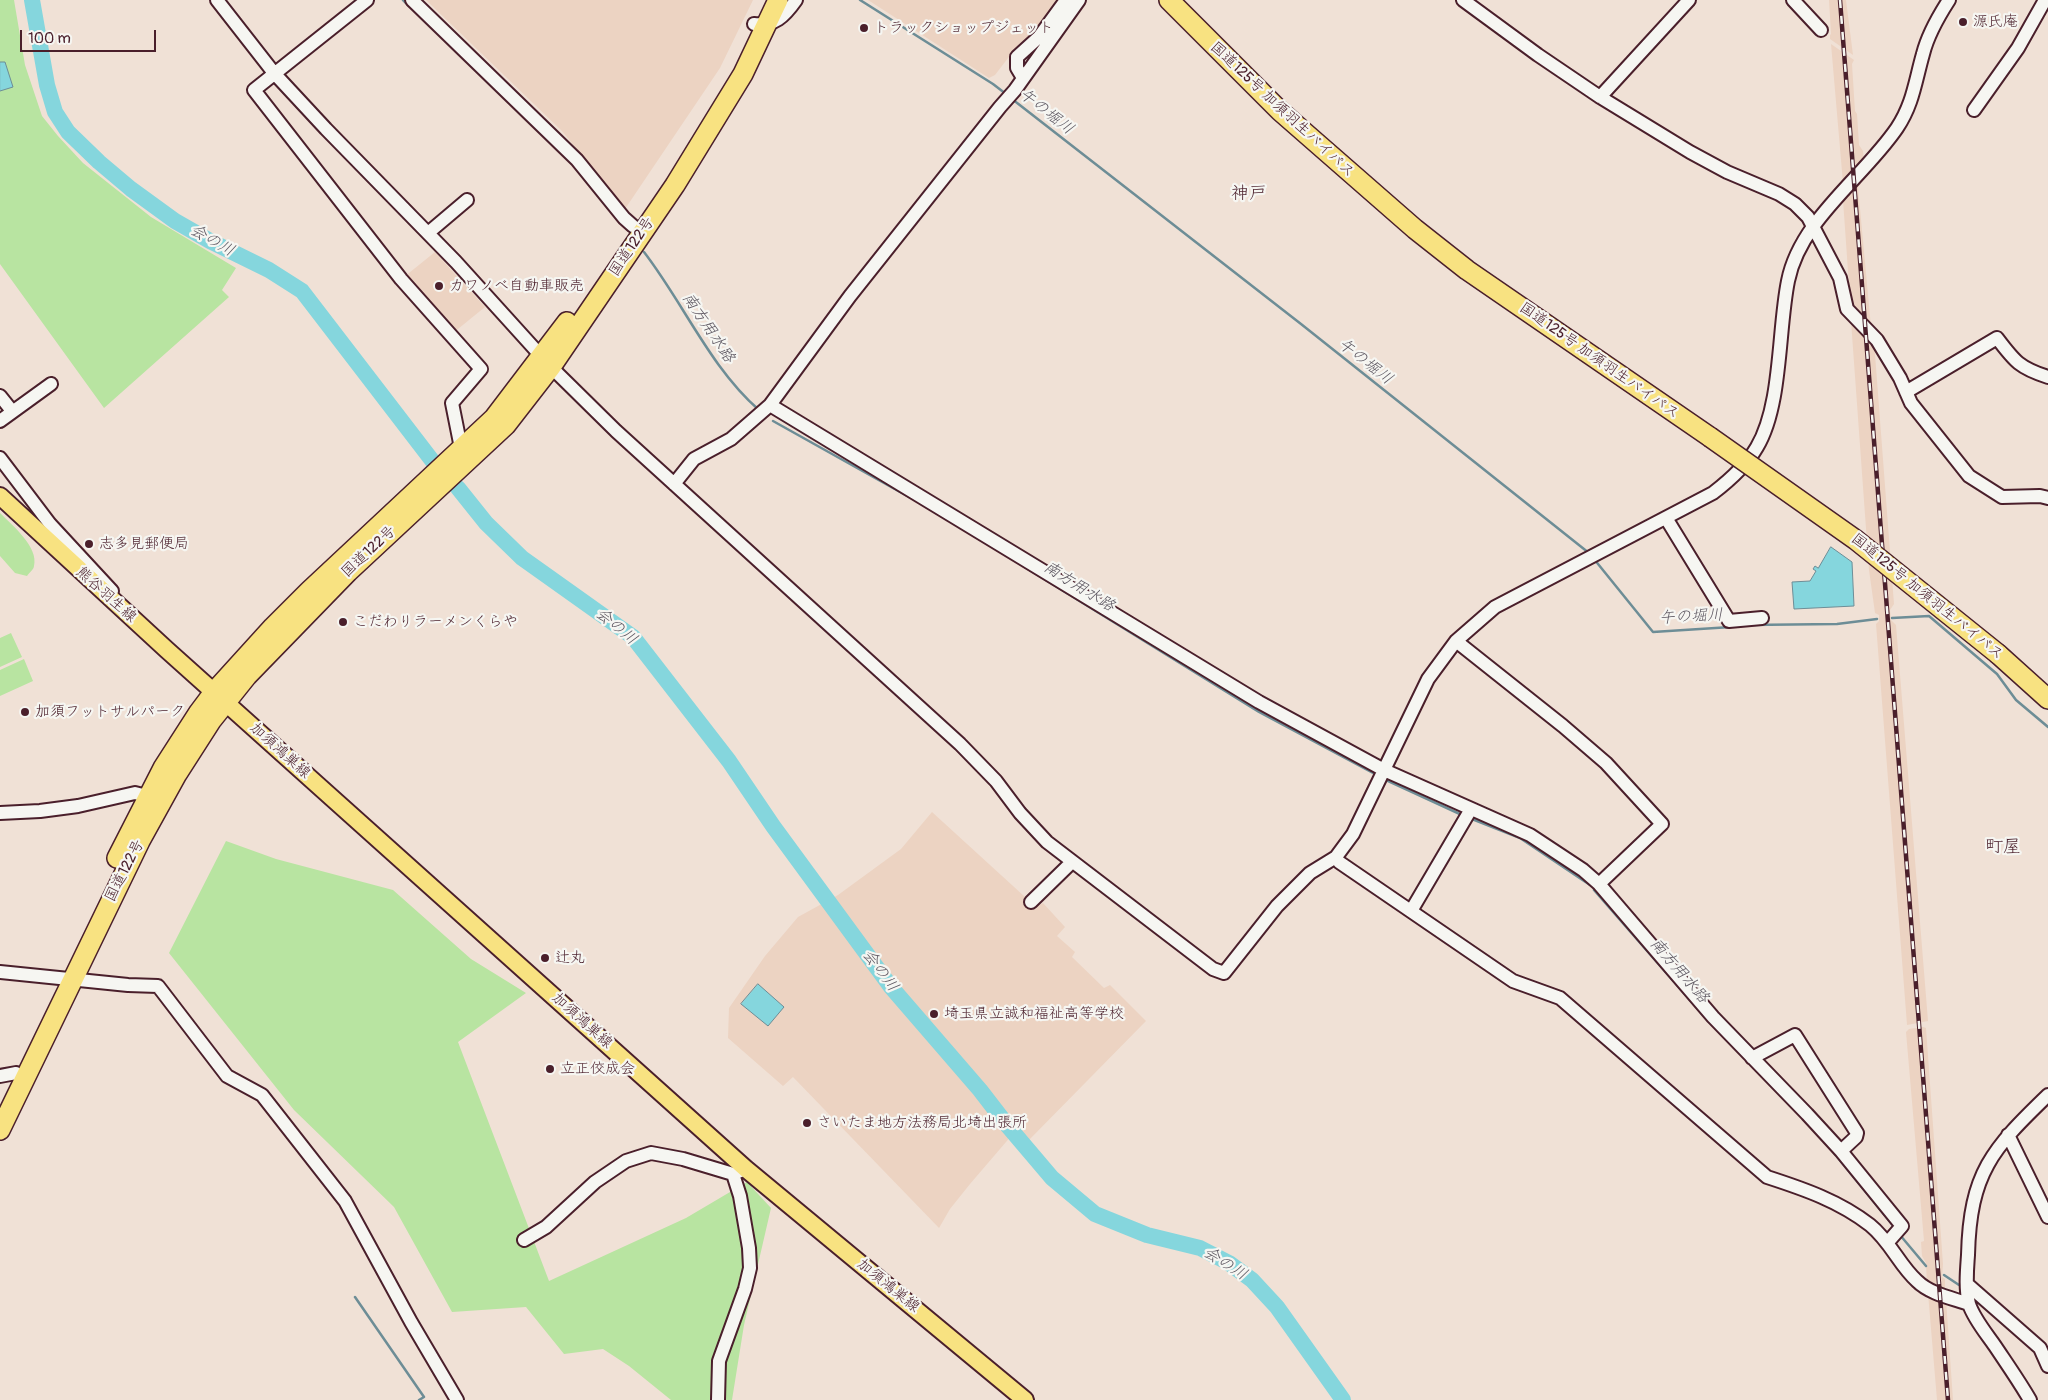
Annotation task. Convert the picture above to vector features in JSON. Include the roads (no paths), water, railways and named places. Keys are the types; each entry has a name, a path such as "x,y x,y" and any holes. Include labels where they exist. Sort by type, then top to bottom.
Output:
{"highway":[{"name":"国道122号","path":"0,1105 8,1074 66,978 160,803 194,746 220,697 273,627 494,418 546,362 675,185 742,74 760,24 764,0"},
{"name":"国道122号","path":"0,1130 147,796 182,738 220,697 270,651 348,572 506,425 664,179 760,24 778,0"},
{"name":"国道125号 加須羽生バイパス","path":"1169,0 1280,110 1414,229 1474,275 1856,540 1998,654 2048,699"}],"main road":[{"name":"熊谷羽生線","path":"0,496 220,697"},
{"name":"加須鴻巣線","path":"220,697 740,1172 1025,1400"}],"street":[{"path":"217,0 274,73 428,233 546,362 616,431 960,744 996,781 1020,813 1047,842 1214,969 1224,973 1277,906 1301,880 1336,858 1352,834 1428,679 1456,641 1495,607 1704,499 1737,474 1758,446 1771,406 1788,280 1795,257 1813,226 1897,128 1912,99 1922,54 1932,29 1949,0"},
{"path":"367,0 254,90 401,279 481,369 452,403 461,448"},
{"path":"412,0 577,160 624,218 633,226"},
{"path":"760,24 786,14 796,0"},
{"path":"1023,78 1017,68 1017,57 1039,37 1066,0"},
{"path":"674,484 694,459 731,439 770,405 850,296 1006,102 1079,0"},
{"path":"1463,0 1538,55 1600,97 1690,152 1727,172 1779,194 1796,204 1808,217 1840,278 1847,309 1878,340 1900,378 1910,403 1969,476 2002,497 2040,496 2048,498"},
{"path":"1600,97 1689,0"},
{"path":"1793,0 1821,30"},
{"path":"1974,110 2018,48 2045,0"},
{"path":"428,233 467,200"},
{"path":"1906,392 1997,338 2012,358 2026,370 2048,377"},
{"path":"0,420 51,384"},
{"path":"0,396 12,411"},
{"path":"770,405 1259,702 1384,770 1530,835 1583,870 1600,884 1712,1018 1841,1151 1902,1226 1888,1242"},
{"path":"0,458 50,524 107,584 120,607"},
{"path":"1666,518 1729,621 1762,618"},
{"path":"1456,641 1496,675 1564,726 1606,763 1662,824 1600,884"},
{"path":"0,813 40,811 78,806 135,793 147,796"},
{"path":"1411,911 1471,809"},
{"path":"1336,858 1339,862 1513,981 1560,998 1766,1177 1806,1189 1841,1204 1871,1226 1888,1242 1916,1280 1928,1290 1968,1293 2044,1346 2048,1366"},
{"path":"1031,902 1072,862"},
{"path":"0,972 128,985 158,986 228,1076 262,1095 345,1201 411,1322 457,1400"},
{"path":"1752,1058 1795,1035 1856,1133 1856,1137 1841,1151"},
{"path":"2030,1400 2018,1379 1981,1326 1968,1293 1968,1234 1976,1192 1988,1162 2008,1134 2048,1095"},
{"path":"2008,1134 2048,1217"},
{"path":"524,1240 546,1227 595,1182 626,1161 651,1153 740,1172 740,1196 749,1248 750,1268 746,1290 719,1361 718,1400"}],"water":[{"path":"0,62 5,62 13,87 0,91"},
{"path":"1831,547 1852,562 1854,606 1794,609 1792,582 1810,581 1816,571 1813,569 1815,566 1818,568"},
{"path":"758,984 784,1007 768,1026 741,1004"}],"waterway":[{"name":"会の川","path":"32,0 47,85 55,112 68,132 131,189 175,221 210,241 269,270 302,291 434,463"},
{"name":"南方用水路","path":"403,0 409,6"},
{"name":"午の堀川","path":"860,0 1006,94"},
{"name":"午の堀川","path":"1012,99 1301,324 1589,553"},
{"name":"南方用水路","path":"644,252 712,355 742,393 759,410"},
{"name":"南方用水路","path":"773,421 909,497"},
{"name":"会の川","path":"458,488 486,523 522,558 633,637 729,761 773,826 891,987 980,1090 1052,1178 1095,1214 1147,1235 1200,1248 1229,1263 1252,1280 1277,1307 1343,1400"},
{"name":"午の堀川","path":"1594,559 1653,632 1731,627"},
{"name":"南方用水路","path":"1023,566 1259,712 1373,773"},
{"name":"午の堀川","path":"1892,618 1929,616 1997,674 2016,700 2048,727"},
{"name":"午の堀川","path":"1747,625 1837,624 1877,619"},
{"name":"南方用水路","path":"1386,780 1462,815"},
{"name":"南方用水路","path":"1472,819 1520,838 1590,885"},
{"name":"南方用水路","path":"1594,890 1709,1022"},
{"name":"南方用水路","path":"1834,1153 1895,1228"},
{"name":"南方用水路","path":"1900,1235 1926,1266"},
{"name":"南方用水路","path":"1944,1275 1959,1285"},
{"path":"355,1297 424,1397 419,1400"}],"railway":[{"path":"1840,0 1948,1400"}],"place":[{"name":"源氏庵","path":"1963,22"},
{"name":"トラックショップジェット","path":"864,28"},
{"name":"カワノベ自動車販売","path":"439,286"},
{"name":"志多見郵便局","path":"89,544"},
{"name":"こだわりラーメンくらや","path":"343,622"},
{"name":"加須フットサルパーク","path":"25,712"},
{"name":"辻丸","path":"545,958"},
{"name":"埼玉県立誠和福祉高等学校","path":"934,1014"},
{"name":"立正佼成会","path":"550,1069"},
{"name":"さいたま地方法務局北埼出張所","path":"807,1123"}],"district":[{"name":"神戸","path":"1249,194"},
{"name":"町屋","path":"2003,847"}]}
